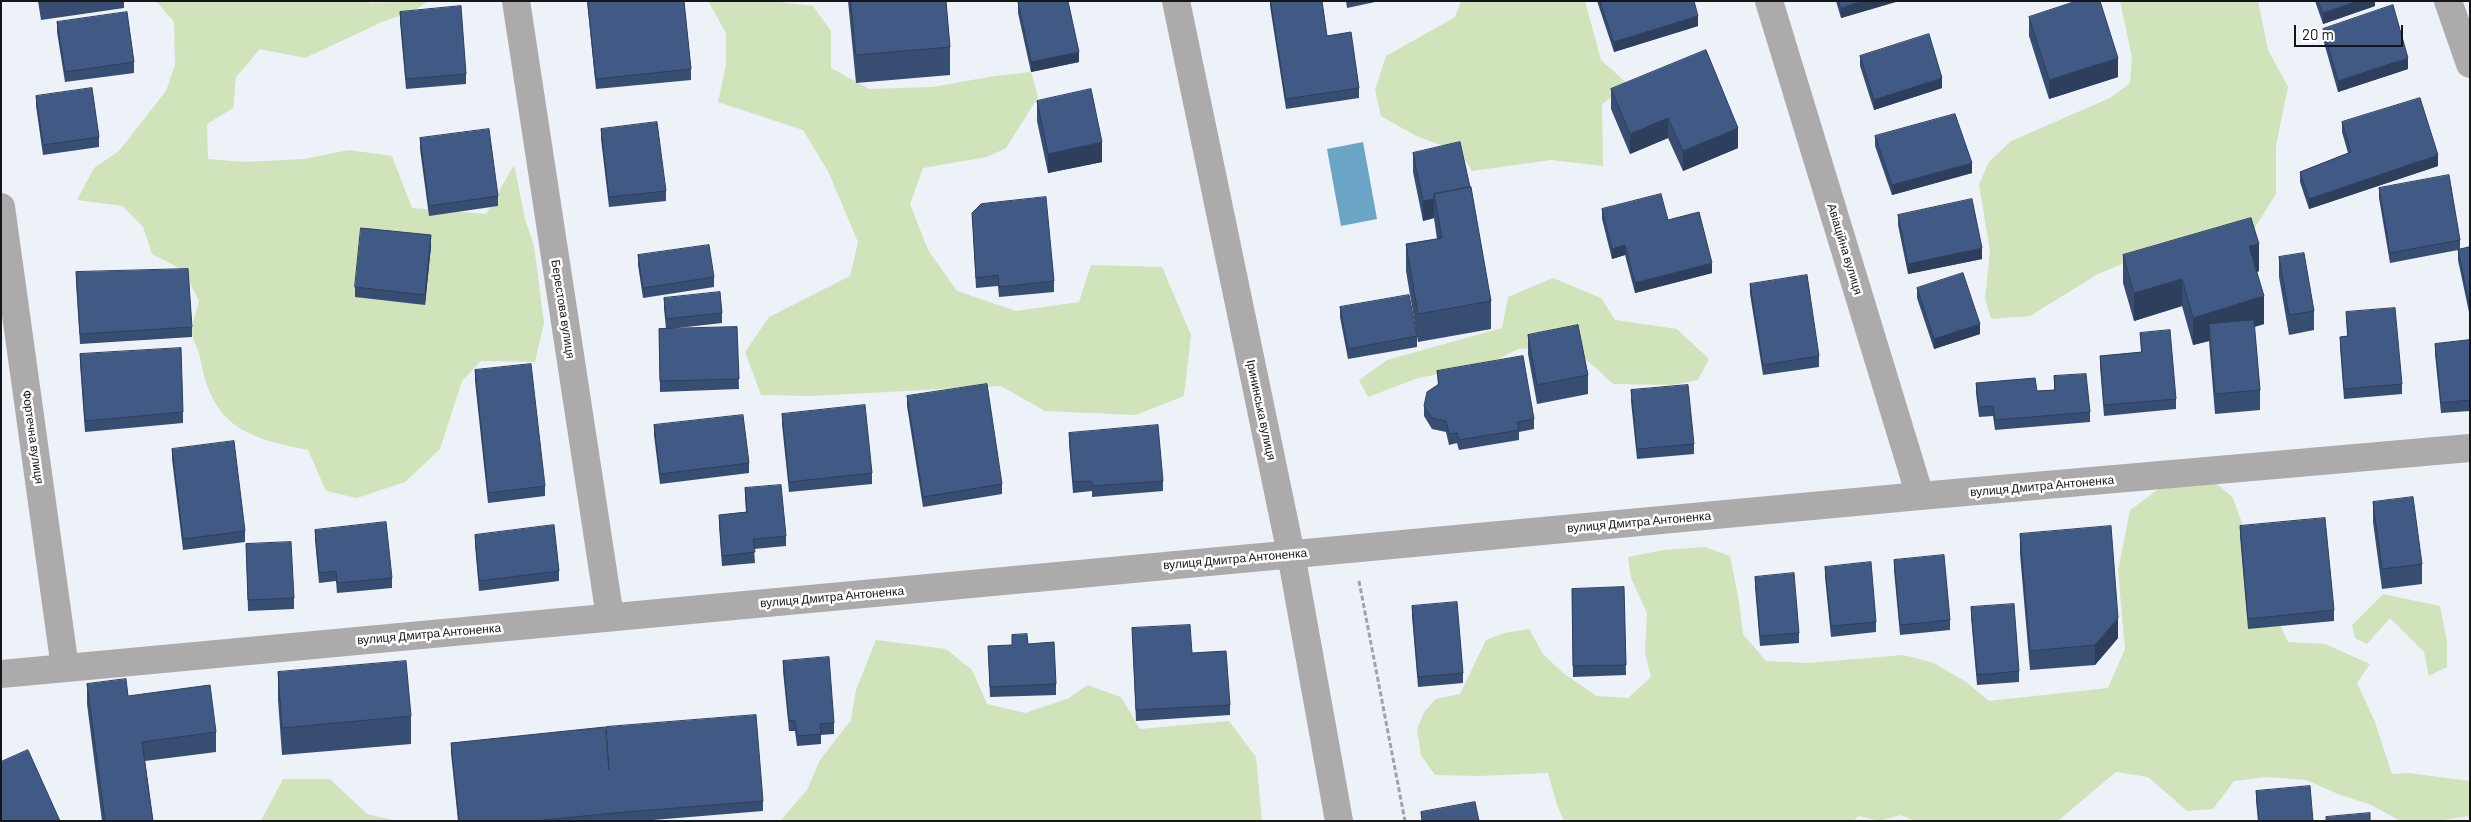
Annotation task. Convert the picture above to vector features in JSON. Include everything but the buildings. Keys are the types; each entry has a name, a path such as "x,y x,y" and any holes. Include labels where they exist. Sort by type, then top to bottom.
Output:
{"street":[{"name":"Берестова вулиця","path":"516,1 610,617"},
{"name":"Ірининська вулиця","path":"1176,1 1291,554 1339,821"},
{"name":"Авіаційна вулиця","path":"1769,1 1920,496"},
{"path":"2448,1 2470,64"},
{"name":"Фортечна вулиця","path":"1,207 65,668"},
{"name":"вулиця Дмитра Антоненка","path":"1,674 1920,496 2470,448"}],"path":[{"path":"1353,549 1405,821"}],"green space":[{"path":"156,1 368,1 370,3 428,1 415,10 382,22 305,58 260,49 236,77 233,108 207,124 208,159 244,162 304,159 349,150 392,156 412,208 486,214 514,165 525,219 534,246 544,323 535,362 481,361 462,381 440,449 405,482 357,498 326,491 308,450 266,440 234,424 213,399 205,380 192,331 199,301 183,270 152,254 143,227 123,206 77,200 94,168 119,151 166,91 175,65 174,22"},
{"path":"708,1 770,1 813,6 831,31 831,68 869,89 932,87 1031,72 1038,97 1006,148 987,157 923,168 910,204 928,250 957,291 1016,311 1079,302 1091,265 1162,267 1191,335 1184,396 1136,415 1045,411 1001,386 812,396 761,395 745,352 769,317 850,276 858,242 828,171 803,130 718,102 726,65 726,33"},
{"path":"1461,1 1585,1 1601,60 1629,85 1602,104 1603,166 1551,160 1472,171 1460,152 1416,136 1381,116 1375,90 1386,56 1455,17"},
{"path":"2120,1 2258,1 2268,50 2288,87 2276,145 2276,194 2254,229 2134,259 2098,274 2030,316 1991,319 1985,299 1990,251 1979,184 1989,162 2011,141 2110,98 2130,83 2132,57"},
{"path":"1553,278 1601,298 1615,320 1677,329 1709,359 1698,380 1672,385 1613,384 1595,367 1567,346 1518,349 1486,365 1418,378 1368,397 1359,380 1387,360 1502,328 1508,297"},
{"path":"2214,481 2233,498 2273,609 2288,642 2325,644 2370,664 2357,683 2375,722 2392,774 2408,773 2470,781 2470,816 2443,820 2399,820 2369,804 2338,794 2306,780 2267,777 2234,781 2213,809 2187,811 2148,777 2116,772 2058,821 1916,821 1900,815 1880,821 1859,816 1853,821 1564,821 1557,805 1548,773 1479,776 1435,775 1421,755 1417,730 1424,712 1436,699 1460,694 1486,640 1504,633 1529,629 1543,654 1563,673 1597,696 1628,698 1651,677 1645,653 1647,613 1631,578 1628,557 1663,550 1705,547 1730,556 1743,634 1766,661 1808,663 1903,655 1934,663 1966,682 1989,701 2108,688 2125,649 2118,571 2130,510 2160,488"},
{"path":"2383,594 2440,606 2447,641 2447,667 2429,676 2424,652 2390,618 2367,644 2355,638 2352,625"},
{"path":"876,640 946,649 972,670 987,704 1025,713 1069,698 1087,685 1121,697 1140,729 1229,721 1256,757 1262,821 780,821 807,790 820,760 851,720 856,690"},
{"path":"283,779 330,779 367,814 396,821 261,821"}],"water":[{"path":"1363,142 1377,219 1341,226 1327,149"}]}
